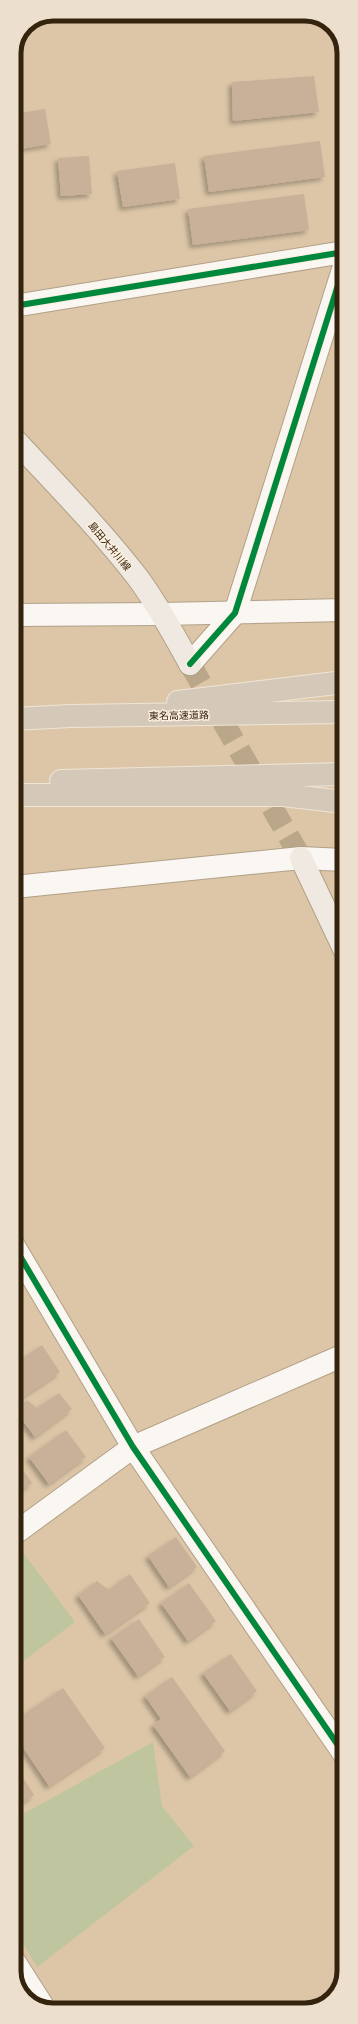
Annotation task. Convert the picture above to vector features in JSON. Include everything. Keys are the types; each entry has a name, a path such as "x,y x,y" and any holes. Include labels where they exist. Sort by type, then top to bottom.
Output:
{"highway":[{"path":"70,716 337,683"},
{"name":"東名高速道路","path":"21,719 70,716 337,712"},
{"path":"21,782 337,774"},
{"path":"21,795 283,795 337,801"}],"main road":[{"name":"島田大井川線","path":"21,446 65,493 138,578 162,614 190,664"},
{"path":"301,858 337,934"}],"street":[{"path":"21,305 337,253"},
{"path":"190,664 235,613 337,288"},
{"path":"21,615 235,613 337,610"},
{"path":"21,886 301,858 337,860"},
{"path":"21,1258 133,1447 337,1744"},
{"path":"21,1529 133,1447 337,1358"},
{"path":"21,1972 39,2000"}],"green space":[{"path":"21,1550 75,1622 21,1663"},
{"path":"153,1742 162,1806 194,1846 37,1967 21,1940 21,1815"}],"building":[{"path":"314,76 319,112 233,121 232,82"},
{"path":"45,109 51,144 21,149 21,113"},
{"path":"320,141 325,177 209,192 204,156"},
{"path":"89,156 92,194 61,196 58,158"},
{"path":"175,163 180,199 123,207 117,171"},
{"path":"304,194 309,230 193,245 188,209"},
{"path":"42,1345 60,1372 21,1398 21,1359"},
{"path":"59,1393 72,1409 35,1437 21,1418 21,1404 27,1400 37,1408"},
{"path":"66,1430 86,1457 49,1484 29,1457"},
{"path":"21,1467 32,1483 21,1491"},
{"path":"176,1537 197,1567 169,1587 148,1556"},
{"path":"130,1574 150,1603 105,1634 78,1595 97,1581 109,1590"},
{"path":"189,1583 216,1621 188,1641 161,1603"},
{"path":"139,1619 165,1657 138,1676 111,1638"},
{"path":"231,1654 257,1691 230,1711 203,1673"},
{"path":"172,1677 225,1751 190,1777 153,1725 161,1719 145,1696"},
{"path":"63,1688 105,1748 49,1786 21,1744 21,1716"},
{"path":"21,1774 34,1795 21,1803"}],"tunnel":[{"path":"190,664 301,858"}],"cycle path":[{"path":"21,305 337,253"},
{"path":"190,664 235,613 337,288"},
{"path":"21,1258 133,1447 337,1744"}]}
